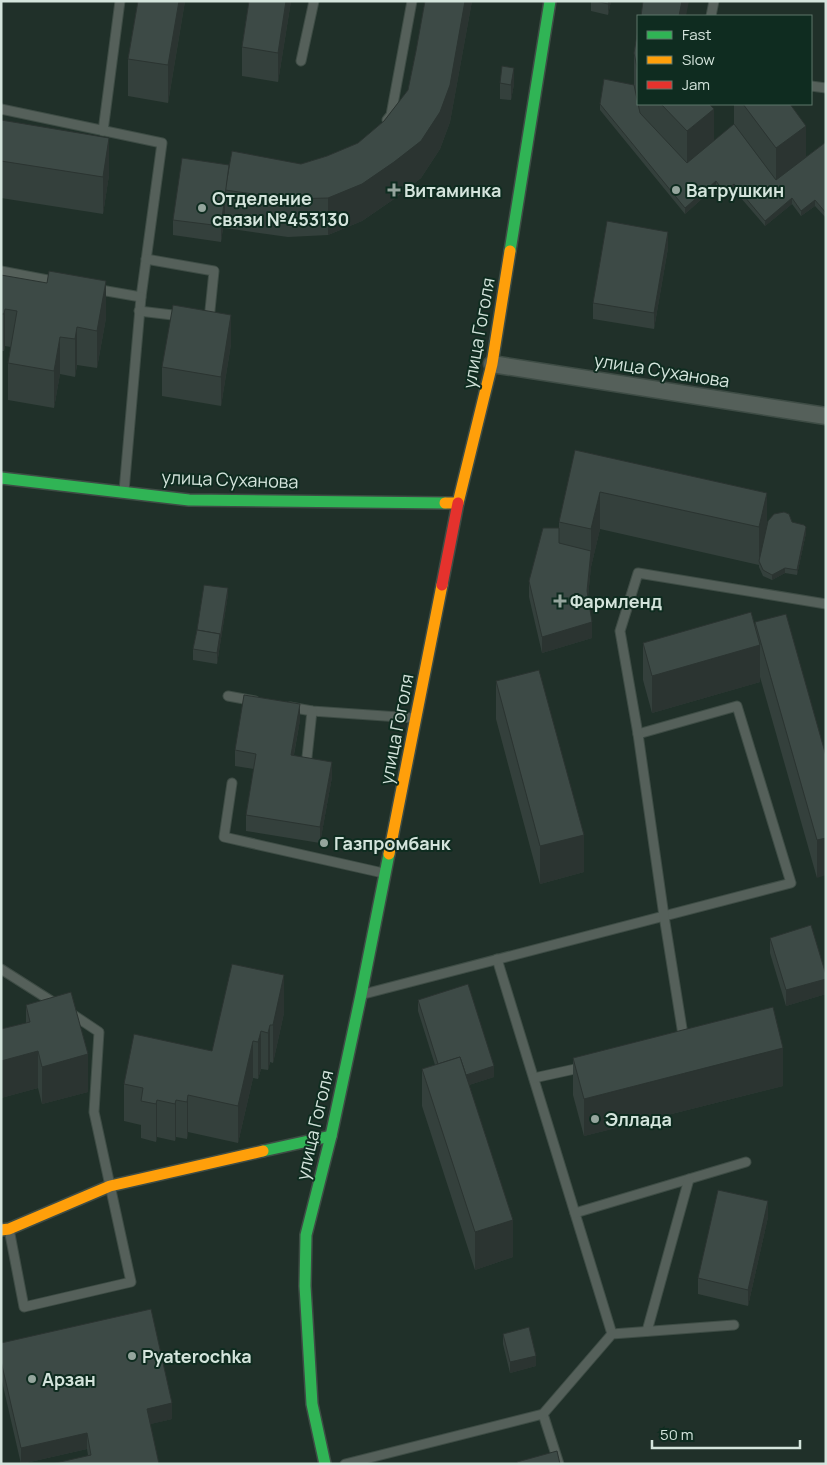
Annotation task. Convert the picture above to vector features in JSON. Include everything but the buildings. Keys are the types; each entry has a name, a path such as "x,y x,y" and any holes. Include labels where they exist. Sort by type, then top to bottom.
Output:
{"street":[{"name":"улица Гоголя","path":"325,1464 312,1404 305,1286 306,1235 361,995 458,503 492,364 550,1"},
{"name":"улица Суханова","path":"492,364 826,416"},
{"name":"улица Суханова","path":"1,478 189,500 458,503"},
{"path":"5,1230 110,1186 330,1136"}],"lane":[{"path":"103,131 120,1"},
{"path":"301,61 314,1"},
{"path":"380,129 391,115 412,1"},
{"path":"711,15 714,1"},
{"path":"812,86 826,88"},
{"path":"1,110 162,142 141,297 124,492"},
{"path":"146,259 214,271 209,320 199,319"},
{"path":"1,271 66,284"},
{"path":"85,287 141,297"},
{"path":"140,311 189,317"},
{"path":"675,1046 684,1044 638,734 620,631 638,572 826,604"},
{"path":"228,696 266,702"},
{"path":"284,706 416,718"},
{"path":"361,995 791,883 737,706 638,734"},
{"path":"307,757 312,710"},
{"path":"232,782 224,837 386,873"},
{"path":"497,960 612,1334"},
{"path":"1,969 99,1032 94,1112 131,1282 24,1307 5,1230"},
{"path":"534,1078 590,1065"},
{"path":"575,1214 746,1162"},
{"path":"647,1331 688,1179"},
{"path":"345,1464 543,1414 612,1334 734,1325"},
{"path":"543,1414 559,1464"}],"traffic: fast":[{"path":"510,251 550,1"},
{"path":"1,478 189,500 445,503"},
{"path":"325,1464 312,1404 305,1286 306,1235 331,1136 389,854"},
{"path":"263,1151 331,1136"}],"traffic: slow":[{"path":"445,503 458,503 492,364 510,251"},
{"path":"389,854 442,585"},
{"path":"1,1230 9,1229 110,1186 263,1151"}],"traffic: jam":[{"path":"442,585 458,503"}],"place":[{"name":"Витаминка","path":"394,190"},
{"name":"Ватрушкин","path":"676,190"},
{"name":"Отделение связи №453130","path":"202,208"},
{"name":"Фармленд","path":"560,601"},
{"name":"Газпромбанк","path":"324,843"},
{"name":"Эллада","path":"595,1119"},
{"name":"Pyaterochka","path":"132,1356"},
{"name":"Арзан","path":"32,1379"}]}
